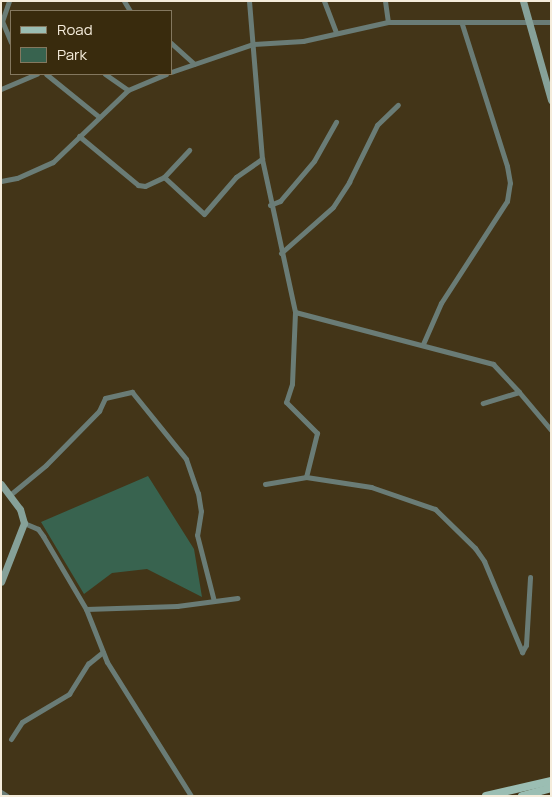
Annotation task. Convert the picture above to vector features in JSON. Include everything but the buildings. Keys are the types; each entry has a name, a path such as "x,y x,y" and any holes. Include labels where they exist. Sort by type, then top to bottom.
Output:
{"main road":[{"path":"486,796 551,780"},
{"path":"522,796 551,788"}],"street":[{"path":"9,1 2,21 10,40"},
{"path":"249,1 262,159 270,205 295,312 292,384 286,402 317,433 306,477"},
{"path":"324,1 336,32"},
{"path":"385,1 388,22"},
{"path":"523,1 551,100"},
{"path":"172,72 253,44 303,41 336,32 388,22 462,24 551,22"},
{"path":"423,344 441,303 507,201 510,183 507,166 462,24"},
{"path":"172,44 194,64"},
{"path":"1,89 35,75"},
{"path":"47,75 98,116"},
{"path":"106,75 128,90"},
{"path":"1,181 17,178 53,162 98,116 128,90 164,75"},
{"path":"281,253 333,207 349,182 377,125 398,105"},
{"path":"270,205 280,201 314,161 336,122"},
{"path":"79,136 138,185 145,186 164,177 189,150"},
{"path":"164,177 204,214 236,177 262,159"},
{"path":"295,312 423,344 493,364 520,392 551,430"},
{"path":"11,494 46,465 99,410 105,398 132,392 186,459 198,493 201,511 197,535 214,601"},
{"path":"483,403 520,392"},
{"path":"265,484 306,477 371,487 435,509 475,548 484,561 522,652 526,645 530,577"},
{"path":"1,484 11,494 24,523 38,529 43,536 86,609 103,652 191,796"},
{"path":"1,582 24,523"},
{"path":"86,609 237,598"},
{"path":"11,739 22,722 69,694 88,664 103,652"},
{"path":"1,792 7,796"}],"green space":[{"path":"148,476 194,549 202,597 147,569 112,573 84,594 41,522"}]}
